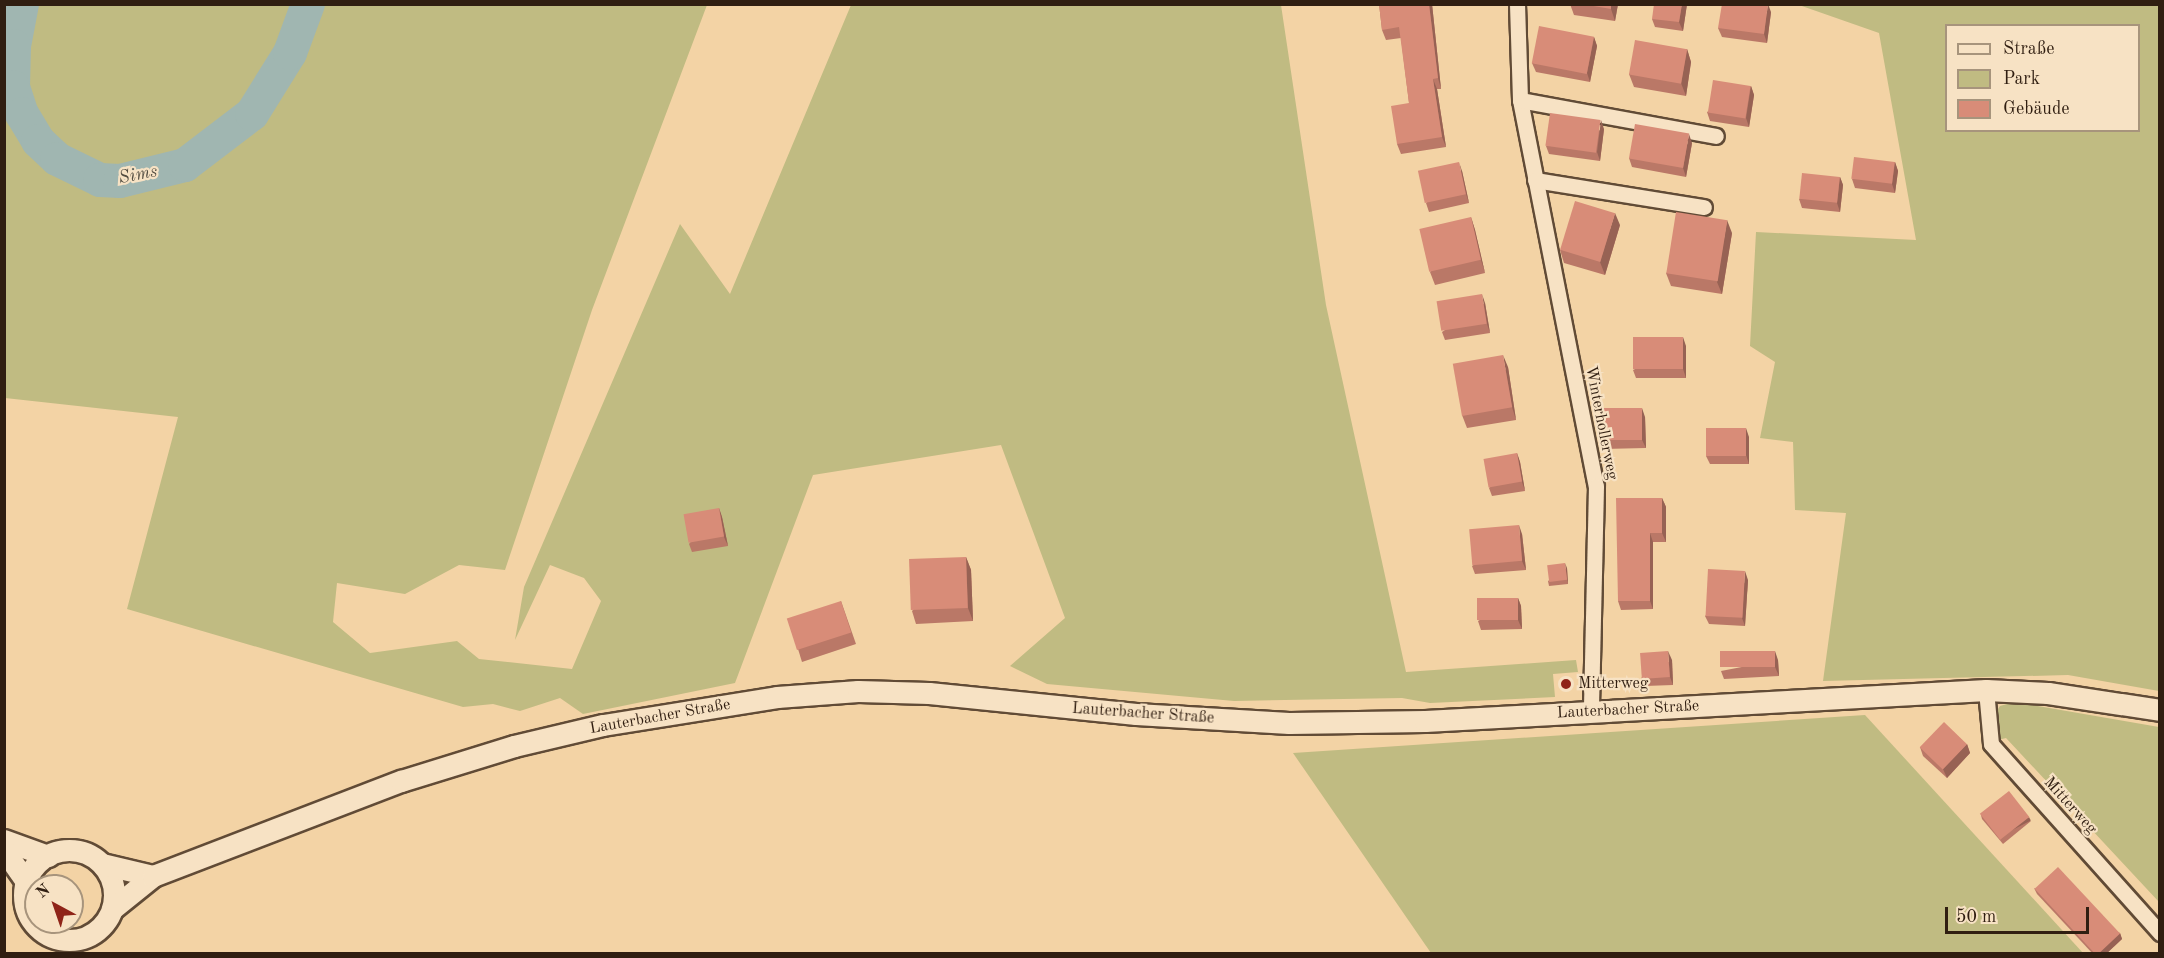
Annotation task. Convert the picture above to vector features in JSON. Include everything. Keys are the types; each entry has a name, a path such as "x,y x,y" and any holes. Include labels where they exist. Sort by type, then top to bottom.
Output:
{"street":[{"name":"Winterhollerweg","path":"1517,4 1520,100 1596,486 1591,713"},
{"path":"1520,100 1716,136"},
{"path":"1535,180 1704,207"},
{"name":"Lauterbacher Straße","path":"112,909 153,876 389,785 514,746 603,725 777,698 858,691 929,693 1113,712 1289,723 1591,713 1986,690 2048,693 2160,710"},
{"name":"Mitterweg","path":"1986,690 1991,744 2160,933"},
{"path":"4,840 48,855"},
{"path":"4,850 24,879"},
{"path":"31,874 38,862 59,851 82,852 102,864 153,876"},
{"path":"45,934 61,946 79,940 92,943 112,909 113,885 102,864"}],"green space":[{"path":"5,5 707,5 592,310 505,570 459,565 405,594 337,583 333,622 370,653 457,641 479,659 572,669 601,601 584,578 550,565 515,640 524,587 680,224 730,294 851,5 1281,5 1326,305 1406,672 1576,660 1578,672 1553,674 1555,697 1430,703 1402,698 1234,701 1047,684 1010,666 1065,618 1001,445 813,475 735,683 583,714 560,698 520,711 493,704 463,707 127,609 178,417 5,398"},
{"path":"1799,5 2159,5 2159,691 2068,675 1823,681 1846,513 1795,510 1793,442 1760,438 1775,362 1750,346 1756,232 1916,240 1879,33"},
{"path":"2014,702 2159,727 2159,902 2006,738 1998,740 1991,720 2000,706"},
{"path":"1865,715 2083,953 1431,953 1293,753"}],"building":[{"path":"1379,4 1429,4 1438,78 1433,79 1442,137 1397,144 1391,106 1409,103 1399,27 1382,30"},
{"path":"1582,4 1611,4 1611,9"},
{"path":"1654,4 1682,4 1679,22 1652,19"},
{"path":"1722,4 1768,4 1764,34 1718,28"},
{"path":"1539,26 1594,37 1587,74 1532,63"},
{"path":"1635,40 1687,49 1681,84 1629,74"},
{"path":"1713,80 1751,86 1745,119 1708,113"},
{"path":"1550,113 1601,120 1596,153 1545,146"},
{"path":"1635,124 1689,134 1683,168 1629,158"},
{"path":"1854,157 1895,162 1892,184 1851,179"},
{"path":"1459,162 1466,194 1425,203 1418,171"},
{"path":"1802,173 1840,177 1837,203 1799,199"},
{"path":"1575,201 1615,213 1600,262 1560,250"},
{"path":"1676,212 1727,220 1718,281 1666,273"},
{"path":"1471,217 1481,260 1429,272 1419,229"},
{"path":"1482,294 1487,324 1441,331 1437,301"},
{"path":"1633,337 1683,337 1683,369 1633,369"},
{"path":"1503,355 1512,407 1462,416 1453,364"},
{"path":"1600,408 1642,408 1642,440 1600,440"},
{"path":"1706,428 1746,428 1746,456 1706,456"},
{"path":"1517,453 1522,482 1489,487 1484,459"},
{"path":"1616,498 1662,498 1662,533 1650,533 1650,601 1618,601"},
{"path":"719,508 724,537 689,543 684,514"},
{"path":"1519,525 1522,561 1472,565 1469,529"},
{"path":"966,557 968,608 911,610 909,559"},
{"path":"1565,563 1567,580 1549,582 1547,565"},
{"path":"1708,569 1745,571 1742,618 1706,616"},
{"path":"1477,598 1518,598 1518,620 1477,620"},
{"path":"841,601 851,632 797,650 787,619"},
{"path":"1668,651 1670,677 1642,679 1640,653"},
{"path":"1720,651 1775,651 1775,667 1720,667"},
{"path":"1944,722 1967,744 1943,769 1920,747"},
{"path":"2009,791 2029,817 2000,840 1980,814"},
{"path":"2058,867 2120,934 2095,954 2035,889"}],"waterway":[{"name":"Sims","path":"22,4 14,46 13,87 22,114 38,141 57,159 100,180 120,181 185,165 252,114 290,53 308,4"}],"place":[{"name":"Mitterweg","path":"1566,684"}]}
